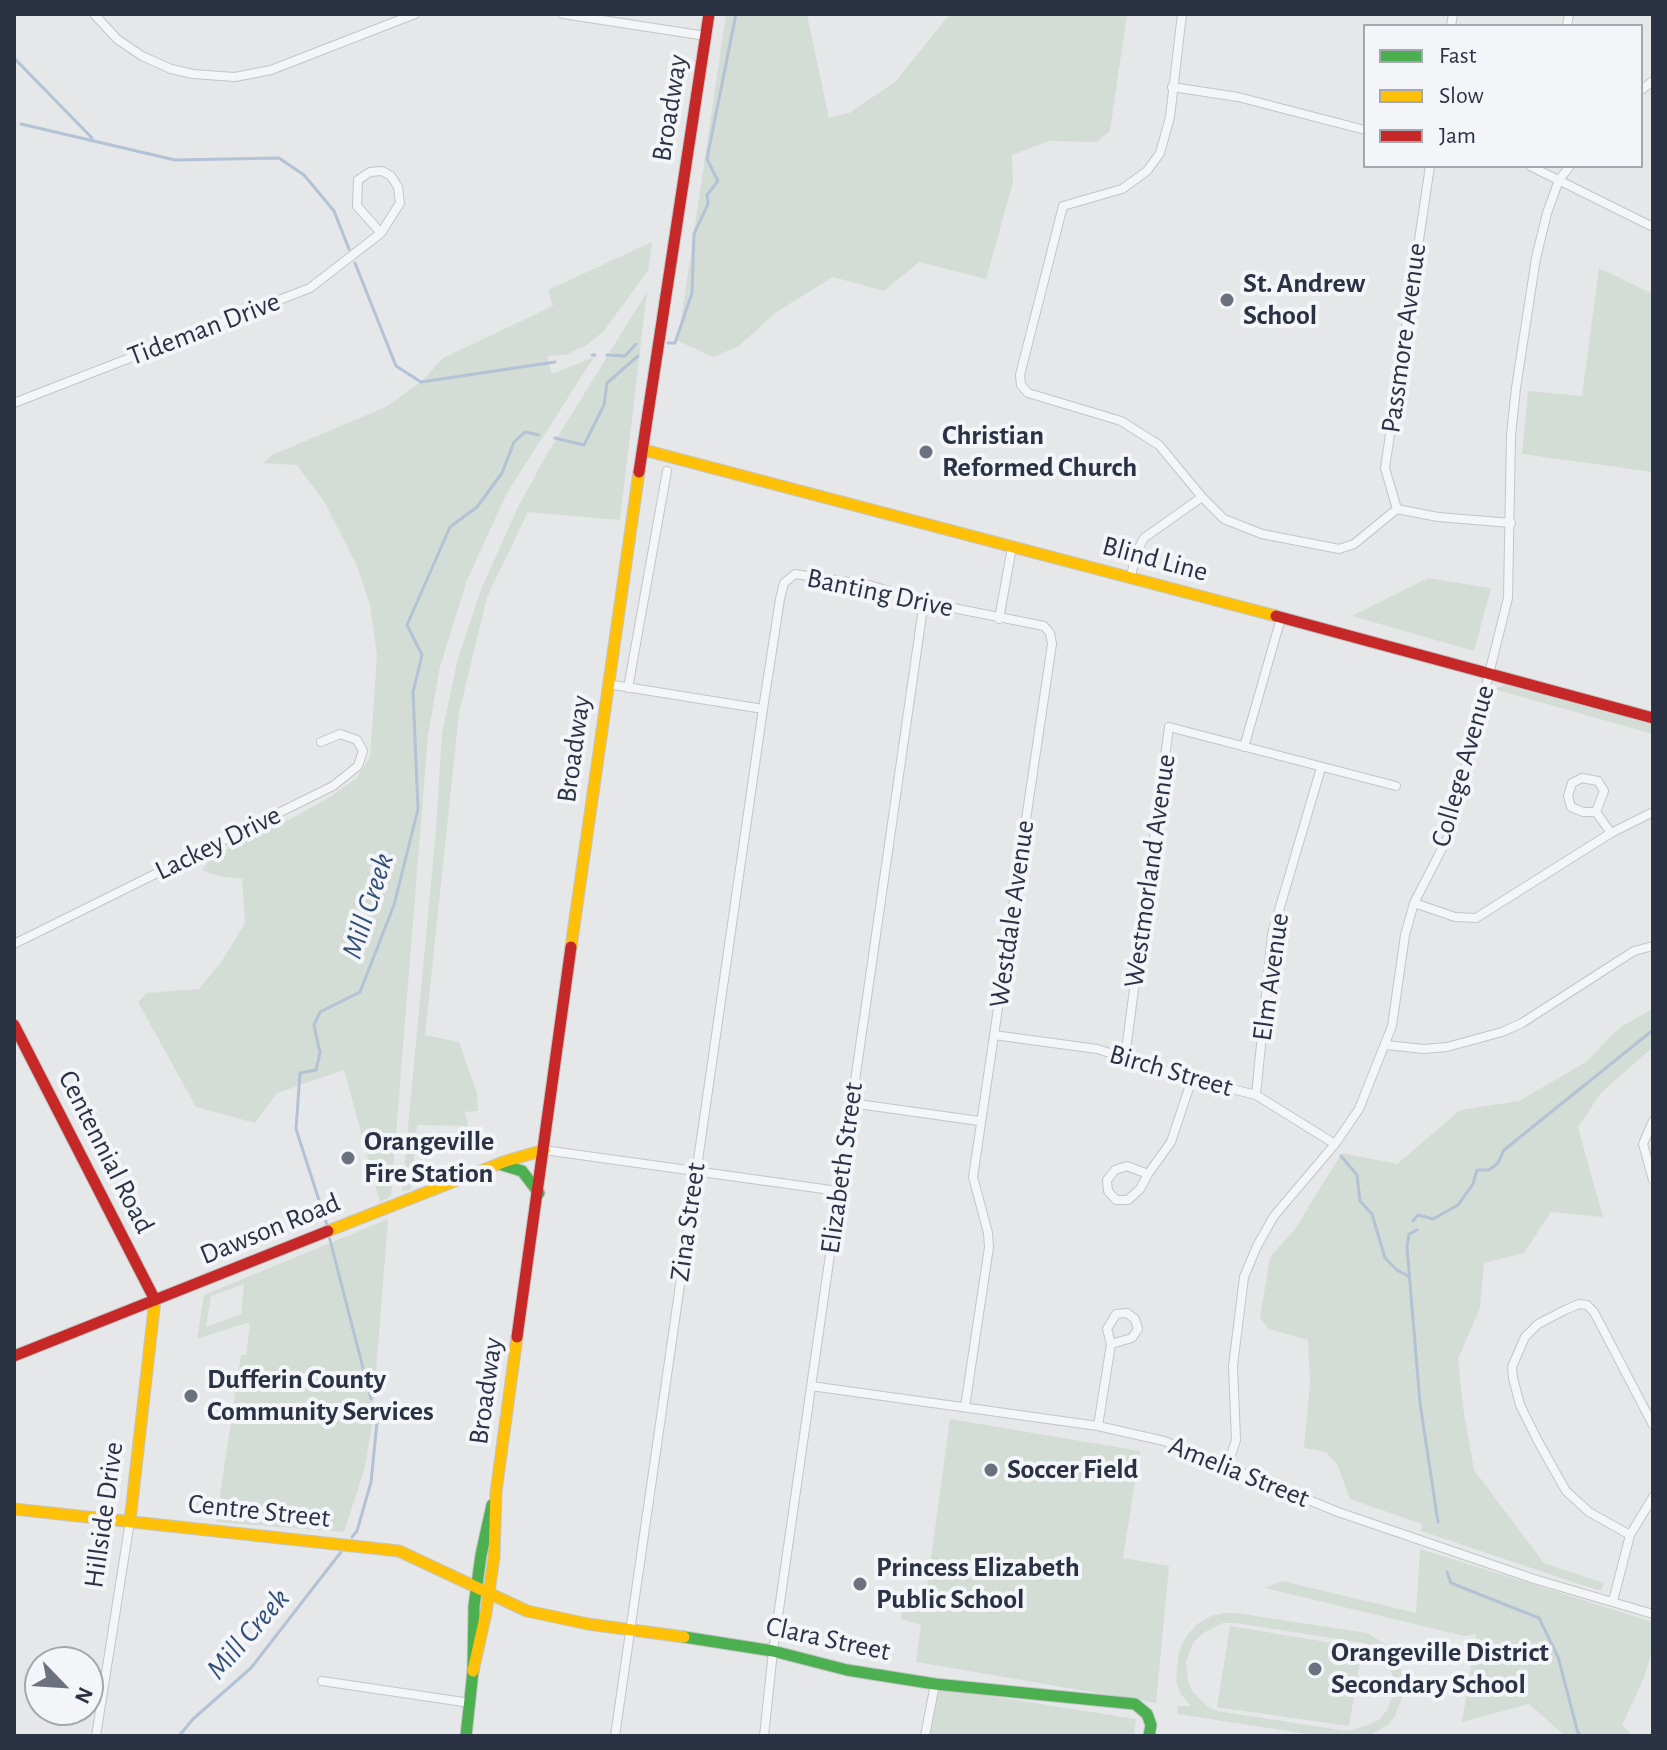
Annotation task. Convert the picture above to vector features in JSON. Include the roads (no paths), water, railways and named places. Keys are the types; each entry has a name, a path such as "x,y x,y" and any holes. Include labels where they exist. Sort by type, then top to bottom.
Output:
{"street":[{"path":"94,14 117,39 156,62 193,74 235,77 271,70 415,14"},
{"path":"563,14 706,36"},
{"name":"Broadway","path":"473,1671 494,1557 496,1492 607,684 709,14"},
{"path":"1182,14 1170,117 1160,153 1147,171 1122,189 1063,206 1020,375 1021,385 1028,393 1121,421 1159,445 1202,497 1224,519 1241,527 1327,549 1346,548 1354,544 1397,509 1438,517 1511,523"},
{"path":"1172,87 1238,97 1363,129"},
{"name":"Passmore Avenue","path":"1397,509 1385,468 1430,168"},
{"path":"1534,168 1653,227"},
{"name":"College Avenue","path":"1227,1467 1236,1440 1233,1366 1244,1277 1274,1216 1335,1144 1359,1109 1392,1026 1405,935 1414,903 1448,837 1508,598 1510,461 1516,388 1536,258 1547,213 1559,180 1568,168"},
{"name":"Tideman Drive","path":"14,403 310,288 381,233 400,203 398,187 391,176 382,171 370,172 358,180 357,206 381,233"},
{"name":"Blind Line","path":"644,450 1131,576 1653,718"},
{"path":"628,688 667,471"},
{"path":"1131,576 1137,551 1144,538 1202,497"},
{"path":"999,619 1012,547"},
{"name":"Banting Drive","path":"763,709 780,599 784,583 795,574 869,585 999,619"},
{"name":"Elizabeth Street","path":"764,1736 773,1651 924,601"},
{"path":"1244,747 1281,618"},
{"name":"Westdale Avenue","path":"965,1407 989,1247 973,1177 979,1121 1052,644 1050,633 1044,626 999,619"},
{"path":"607,684 763,709"},
{"name":"Zina Street","path":"615,1736 763,709"},
{"name":"Westmorland Avenue","path":"1125,1057 1169,727 1396,786"},
{"name":"Lackey Drive","path":"14,944 333,786 358,766 363,751 357,740 340,734 321,742"},
{"name":"Elm Avenue","path":"1256,1095 1272,934 1321,768"},
{"path":"1582,778 1598,781 1604,791 1596,812 1583,812 1571,807 1568,796 1572,783 1582,778"},
{"path":"1596,812 1611,833"},
{"path":"1414,903 1455,917 1476,918 1611,833 1653,812"},
{"path":"1386,1045 1424,1049 1447,1047 1502,1032 1522,1023 1634,951 1653,946"},
{"name":"Centennial Road","path":"14,1025 155,1300"},
{"name":"Birch Street","path":"994,1035 1097,1049 1192,1079 1256,1095 1335,1144"},
{"path":"1148,1174 1127,1166 1115,1170 1107,1180 1108,1191 1116,1200 1128,1200 1140,1189 1171,1142 1192,1079"},
{"path":"851,1103 979,1121"},
{"path":"1653,1121 1643,1144 1653,1180"},
{"path":"544,1150 838,1191"},
{"name":"Dawson Road","path":"14,1356 499,1164 544,1150"},
{"path":"499,1164 522,1171 539,1193"},
{"name":"Hillside Drive","path":"96,1736 130,1521 155,1300"},
{"path":"1630,1535 1589,1512 1566,1491 1539,1443 1520,1405 1513,1378 1512,1367 1525,1337 1538,1324 1565,1310 1579,1304 1587,1305 1594,1312 1653,1425"},
{"path":"1098,1426 1111,1344"},
{"name":"Amelia Street","path":"811,1386 1098,1426 1164,1441 1301,1498 1382,1527 1534,1579 1653,1614"},
{"name":"Broadway","path":"466,1736 473,1671 476,1585 488,1516 496,1492"},
{"path":"1613,1601 1630,1535 1653,1497"},
{"name":"Centre Street","path":"14,1509 377,1547 399,1551 489,1593"},
{"name":"Clara Street","path":"489,1593 527,1611 588,1624 773,1651 847,1670 935,1684 1135,1704 1147,1714 1150,1731"},
{"path":"322,1681 470,1703"},
{"path":"925,1736 935,1684"}],"waterway":[{"path":"668,343 675,343 692,293 694,234 708,204 707,195 718,181 707,159 736,14"},
{"path":"14,58 92,138"},
{"path":"21,124 175,160 279,158 304,175 334,211 349,249"},
{"path":"355,263 396,366 421,382 555,362"},
{"path":"607,355 625,356 636,344"},
{"name":"Mill Creek","path":"555,438 584,445 604,405 607,383 638,356"},
{"name":"Mill Creek","path":"328,1228 296,1129 300,1073 316,1070 320,1053 314,1025 320,1012 360,992 394,905 418,809 413,692 422,655 407,625 450,527 477,507 502,473 514,442 525,432 539,435"},
{"path":"1413,1221 1418,1215 1433,1219 1458,1205 1473,1184 1477,1170 1489,1170 1498,1163 1504,1150 1653,1030"},
{"path":"1341,1156 1357,1175 1360,1201 1372,1214 1385,1258 1408,1276"},
{"path":"1417,1230 1409,1234 1407,1247 1420,1403 1438,1522"},
{"name":"Mill Creek","path":"329,1236 371,1399"},
{"name":"Mill Creek","path":"352,1537 357,1531 371,1482 377,1422"},
{"name":"Mill Creek","path":"179,1736 193,1719 251,1668 341,1552"},
{"path":"1447,1572 1451,1583 1539,1618 1558,1657 1578,1733 1582,1736"}],"place":[{"name":"St. Andrew School","path":"1227,300"},
{"name":"Christian Reformed Church","path":"926,452"},
{"name":"Orangeville Fire Station","path":"348,1158"},
{"name":"Dufferin County Community Services","path":"191,1396"},
{"name":"Soccer Field","path":"991,1470"},
{"name":"Princess Elizabeth Public School","path":"860,1584"},
{"name":"Orangeville District Secondary School","path":"1315,1669"}]}
